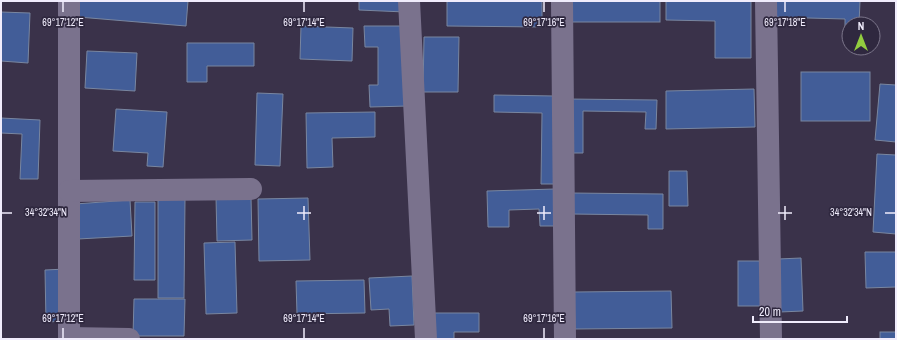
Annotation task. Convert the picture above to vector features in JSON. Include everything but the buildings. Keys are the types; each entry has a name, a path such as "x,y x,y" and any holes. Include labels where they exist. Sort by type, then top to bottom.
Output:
{"street":[{"path":"69,1 69,338 129,339"},
{"path":"409,1 426,339"},
{"path":"562,1 566,339"},
{"path":"766,1 771,339"},
{"path":"69,191 251,189"}]}
